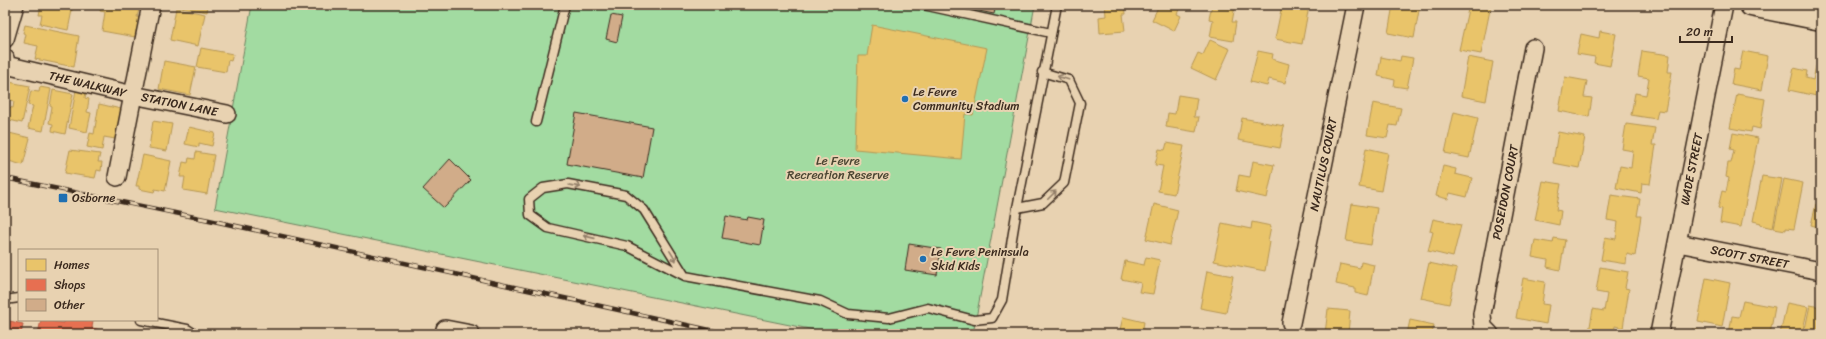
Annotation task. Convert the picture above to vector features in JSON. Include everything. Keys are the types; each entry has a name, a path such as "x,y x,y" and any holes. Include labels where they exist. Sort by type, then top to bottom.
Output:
{"highway":[{"path":"1751,5 1821,19"}],"street":[{"path":"5,39 15,5"},
{"name":"THE WALKWAY","path":"5,63 133,95 151,5"},
{"name":"NAUTILUS COURT","path":"1291,323 1356,5"},
{"name":"WADE STREET","path":"1659,334 1724,5"},
{"name":"POSEIDON COURT","path":"1490,334 1483,327 1482,314 1533,48"},
{"path":"117,176 133,95"},
{"name":"STATION LANE","path":"133,95 226,114"},
{"name":"SCOTT STREET","path":"1678,243 1821,271"},
{"path":"445,329 471,334"}],"lane":[{"path":"536,122 565,5"},
{"path":"923,5 1051,33"},
{"path":"686,276 644,210 626,195 568,184 543,188 529,199 530,216 548,228 627,246 686,276 820,301 848,314 889,318 928,308 974,320 992,318 1002,300 1042,72 1057,5"},
{"path":"1017,208 1043,203 1064,183 1080,103 1069,80 1042,72"},
{"path":"5,300 18,298"},
{"path":"146,321 187,329 194,334"}],"green space":[{"name":"Le Fevre Recreation Reserve","path":"252,5 1035,5 973,334 834,334 215,208"}],"building: Homes":[{"path":"41,5 73,5 68,30 40,24 42,15 39,15"},
{"path":"101,5 119,5 139,9 137,17 141,18 139,30 136,30 135,37 102,31 105,12 100,11"},
{"path":"181,5 208,5 207,12 181,7"},
{"path":"1105,5 1125,5 1126,14 1123,14 1125,31 1100,33 1099,17 1106,16"},
{"path":"1159,5 1181,5 1177,14 1181,16 1174,31 1152,20"},
{"path":"1212,5 1235,6 1232,22 1236,22 1233,41 1210,37 1213,20 1209,19"},
{"path":"1282,5 1309,6 1302,44 1275,39"},
{"path":"1393,5 1420,5 1414,38 1388,33"},
{"path":"1469,5 1491,5 1481,54 1459,50"},
{"path":"176,8 205,14 198,46 170,40"},
{"path":"25,25 79,36 74,67 35,59 38,46 24,43 26,34 23,33"},
{"path":"872,25 987,48 973,115 965,114 961,159 855,149 858,56 867,56"},
{"path":"1600,31 1616,34 1610,66 1594,63 1595,57 1577,54 1581,34 1599,38"},
{"path":"1210,40 1230,49 1216,80 1191,68 1198,53 1203,55"},
{"path":"201,48 233,54 231,61 228,60 226,72 197,67"},
{"path":"1258,51 1273,54 1272,59 1289,64 1285,83 1269,79 1267,86 1250,82"},
{"path":"1642,51 1670,55 1668,72 1672,72 1665,111 1658,110 1656,119 1631,115 1635,93 1646,95 1649,78 1638,76"},
{"path":"1743,51 1768,56 1762,90 1731,84 1734,69 1739,70"},
{"path":"1401,56 1413,58 1407,88 1394,86 1395,80 1378,76 1381,57 1400,61"},
{"path":"1468,57 1493,62 1486,101 1461,96"},
{"path":"164,61 196,67 190,95 159,89"},
{"path":"1816,66 1821,67 1821,97 1789,90 1794,68 1807,71 1806,78 1813,80"},
{"path":"1565,77 1587,81 1584,97 1592,98 1589,117 1559,111"},
{"path":"9,82 30,86 22,123 5,119 5,106 13,108 14,101 5,99"},
{"path":"40,87 51,89 43,131 28,128 33,106 28,105 31,91 39,92"},
{"path":"53,90 73,94 65,134 52,131 53,124 49,123"},
{"path":"76,90 86,92 85,98 89,99 87,112 91,113 87,132 69,128"},
{"path":"1737,94 1765,99 1760,129 1752,127 1751,132 1730,128"},
{"path":"1178,95 1197,98 1194,117 1199,117 1196,132 1166,127 1168,113 1175,114"},
{"path":"1373,103 1401,108 1397,126 1390,125 1387,138 1367,135"},
{"path":"99,104 121,109 115,139 104,137 102,150 87,147 90,133 94,134"},
{"path":"1454,112 1478,118 1469,158 1445,153"},
{"path":"1242,118 1284,126 1280,148 1238,140"},
{"path":"153,121 172,124 167,151 149,148"},
{"path":"1626,124 1655,128 1652,145 1656,145 1650,184 1642,183 1641,193 1616,188 1620,166 1631,168 1633,151 1622,149"},
{"path":"189,127 215,133 212,146 199,143 199,147 185,144"},
{"path":"5,132 30,138 23,165 5,160"},
{"path":"1558,132 1585,137 1579,168 1553,163"},
{"path":"1733,133 1758,138 1741,227 1720,223 1722,209 1718,208 1722,191 1726,192 1729,178 1726,177 1728,163 1731,163 1734,150 1730,149"},
{"path":"1167,143 1184,146 1174,194 1158,191 1163,166 1155,165 1159,149 1165,150"},
{"path":"1366,148 1388,153 1381,191 1359,187"},
{"path":"70,150 100,154 98,162 102,162 101,171 97,170 95,178 65,173"},
{"path":"196,152 214,155 207,194 183,190 185,177 180,177 183,162 188,163 189,158 195,159"},
{"path":"143,155 171,161 165,191 155,189 154,192 139,189 139,186 136,186"},
{"path":"1253,161 1274,165 1267,198 1236,191 1239,175 1250,177"},
{"path":"1443,166 1456,169 1455,174 1472,178 1467,197 1450,193 1448,199 1436,196"},
{"path":"1762,176 1782,179 1773,228 1760,225 1761,223 1753,221"},
{"path":"1784,179 1803,183 1794,229 1786,228 1786,230 1774,228"},
{"path":"1543,181 1561,184 1556,210 1561,211 1559,225 1535,220"},
{"path":"1611,195 1640,199 1637,216 1641,216 1635,256 1627,254 1626,264 1601,260 1605,237 1616,239 1618,222 1607,220"},
{"path":"1154,204 1178,210 1170,245 1146,239"},
{"path":"1352,204 1377,208 1371,245 1346,241"},
{"path":"1816,204 1821,205 1821,231 1817,230 1818,227 1811,225"},
{"path":"1433,219 1461,225 1453,257 1428,251 1433,232 1430,231"},
{"path":"1252,222 1271,226 1265,271 1214,261 1222,223 1251,229"},
{"path":"1554,238 1565,240 1560,270 1547,267 1548,260 1532,257 1535,240 1553,243"},
{"path":"1146,257 1160,260 1153,294 1139,292 1141,283 1121,279 1125,261 1144,265"},
{"path":"1361,262 1374,265 1368,296 1355,293 1355,288 1336,284 1340,264 1360,268"},
{"path":"1429,263 1457,269 1449,304 1421,298"},
{"path":"1600,267 1628,272 1625,288 1629,289 1623,328 1615,326 1614,334 1589,332 1593,309 1604,311 1607,294 1596,292"},
{"path":"1207,271 1233,276 1226,313 1200,308"},
{"path":"1523,278 1545,282 1542,304 1549,305 1546,324 1516,318"},
{"path":"1706,278 1730,283 1722,327 1698,322"},
{"path":"1743,301 1775,307 1770,334 1729,334 1732,316 1739,317"},
{"path":"1787,303 1808,307 1802,334 1780,334"},
{"path":"1810,305 1821,307 1821,334 1804,334"},
{"path":"1328,309 1350,311 1348,334 1325,334"},
{"path":"1123,317 1144,322 1142,334 1119,334"},
{"path":"1410,320 1434,325 1432,334 1407,334"},
{"path":"1692,329 1711,332 1711,334 1691,334"}],"building: Shops":[{"path":"5,320 23,324 21,334 5,334"},
{"path":"41,321 64,323 64,321 93,321 92,328 119,334 38,334"}],"building: Other":[{"path":"970,5 996,5 994,14 969,9"},
{"path":"611,15 622,17 617,42 606,39"},
{"path":"576,113 652,127 643,178 567,164"},
{"path":"450,159 471,180 444,208 423,189"},
{"path":"726,216 747,220 748,217 764,220 760,245 722,238"},
{"name":"Le Fevre Peninsula Skid Kids","path":"909,244 941,249 937,275 905,270"}],"railway":[{"path":"5,178 209,220 728,334"}],"place":[{"name":"Le Fevre Community Stadium","path":"905,99"},
{"name":"Osborne","path":"63,198"},
{"name":"Le Fevre Peninsula Skid Kids","path":"923,259"}]}
